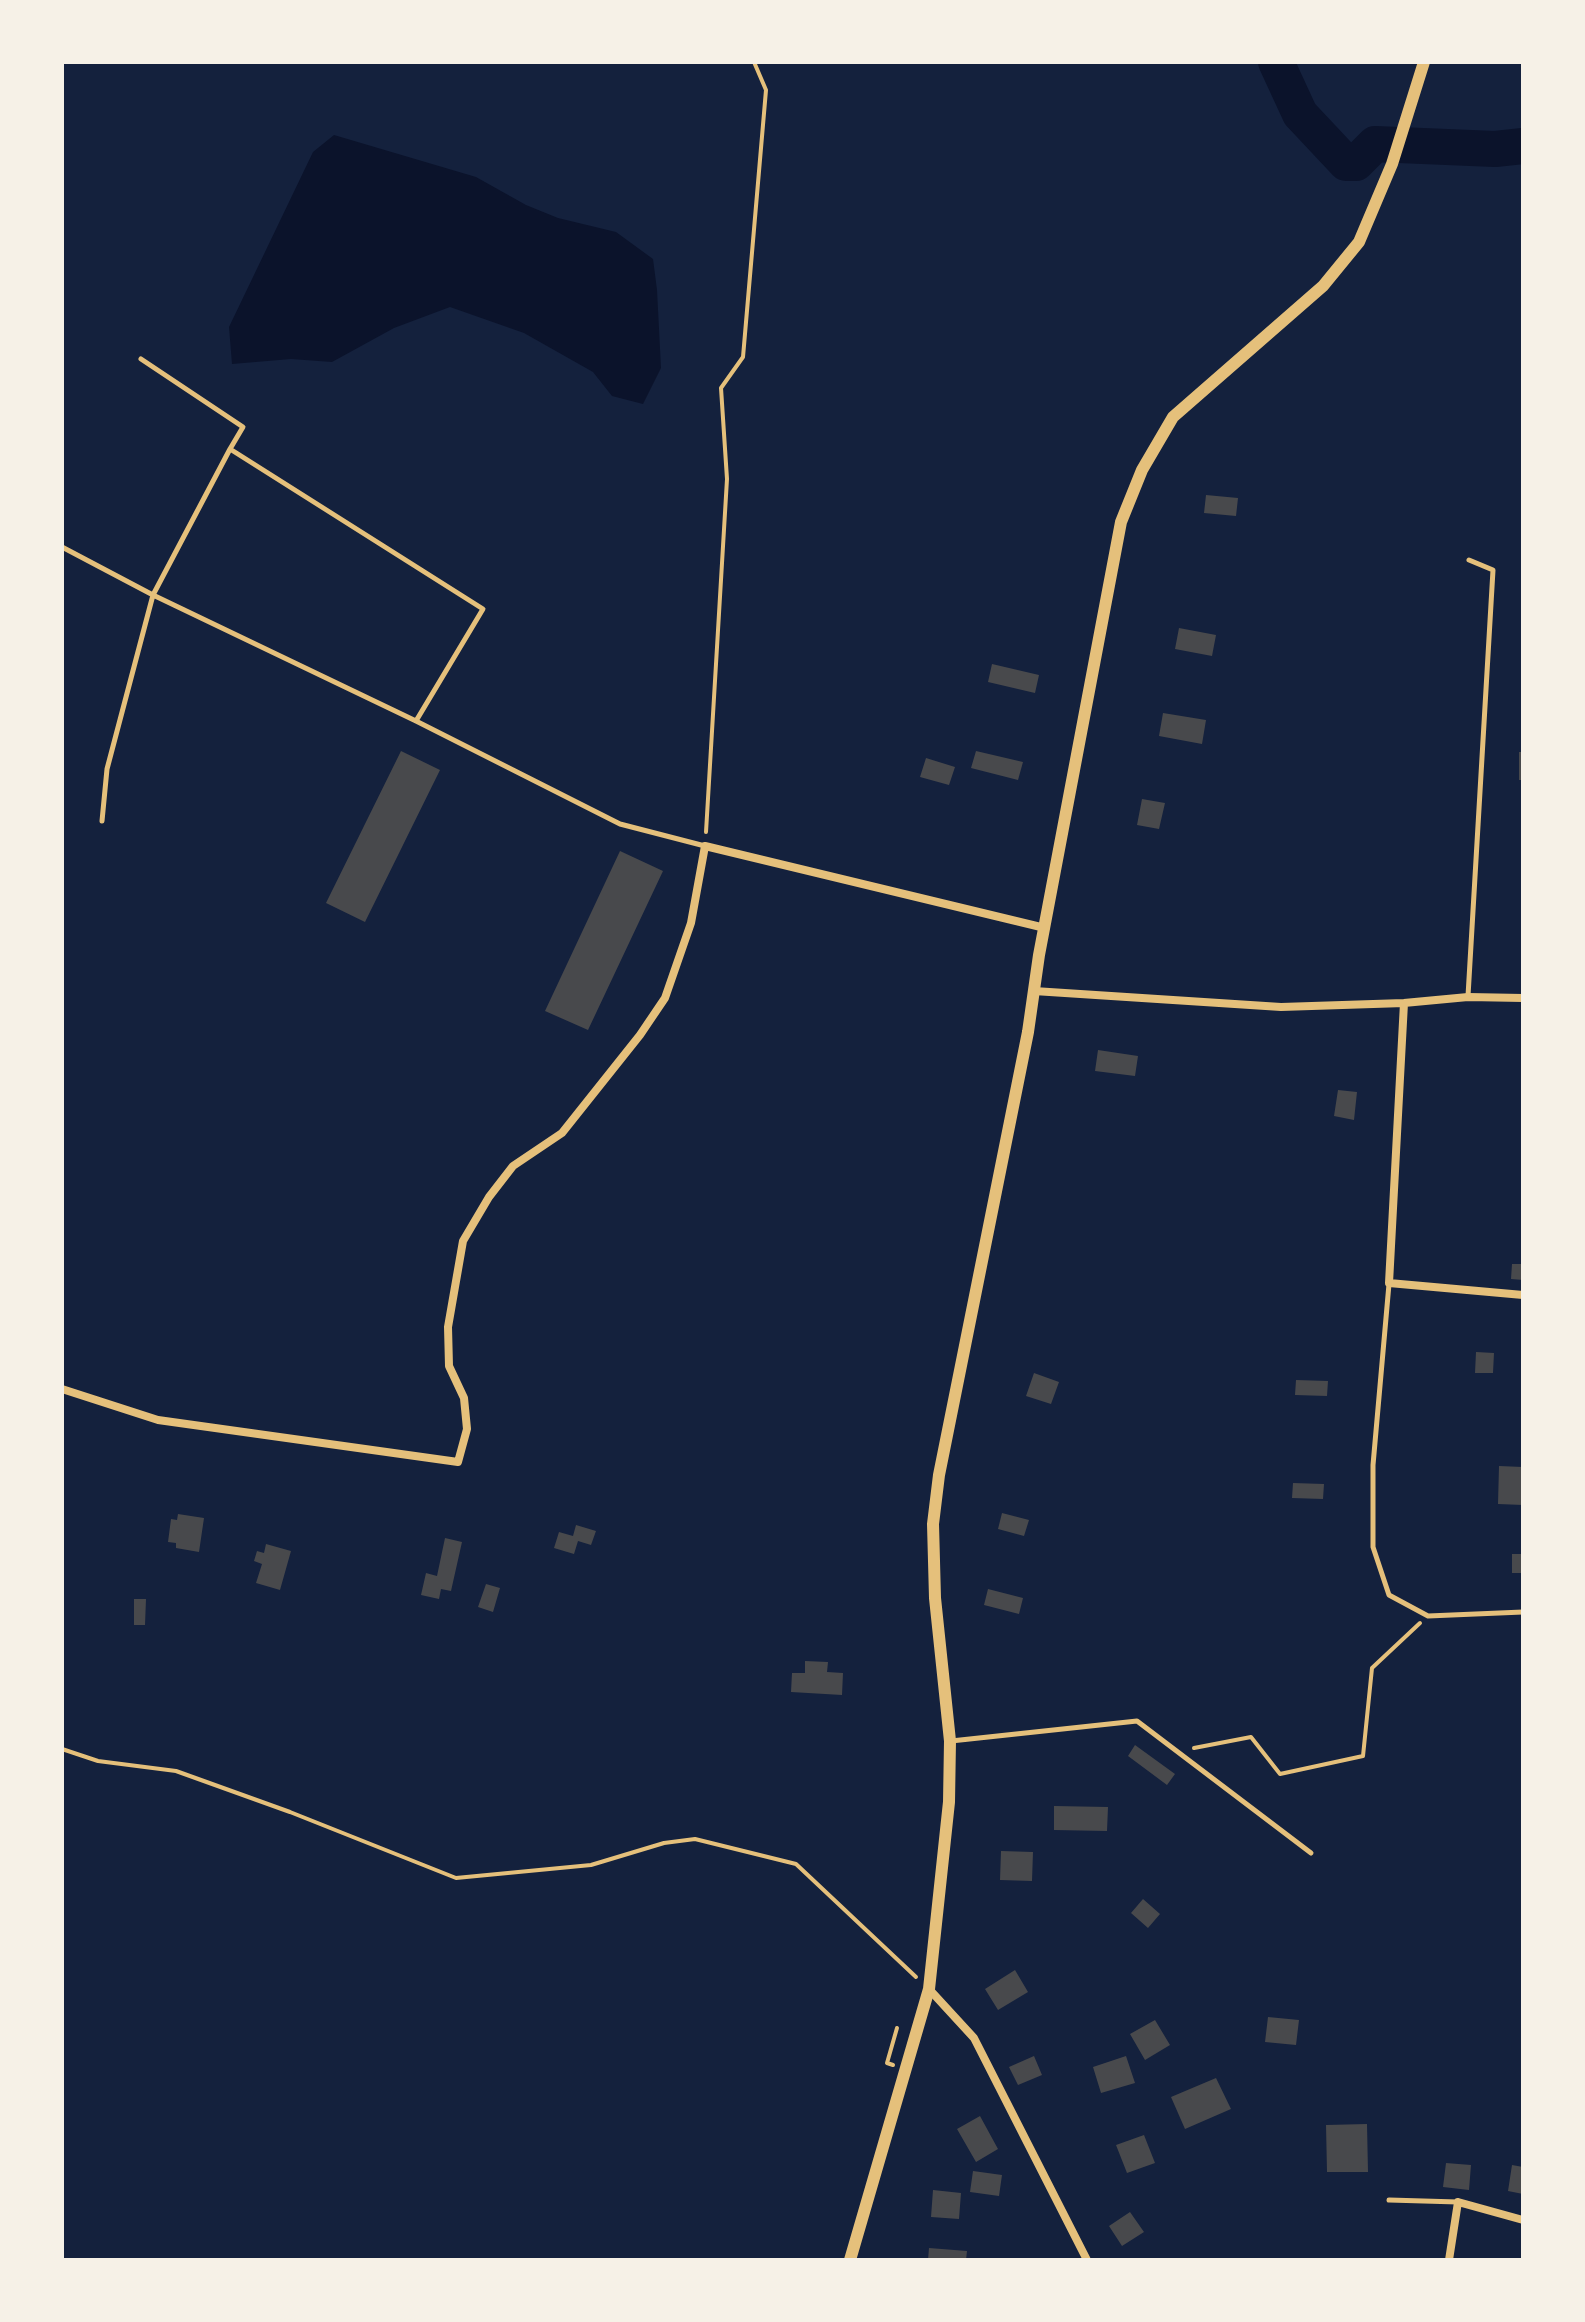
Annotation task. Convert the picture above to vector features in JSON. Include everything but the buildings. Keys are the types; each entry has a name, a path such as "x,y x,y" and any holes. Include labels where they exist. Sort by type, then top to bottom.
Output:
{"street":[{"path":"850,2260 929,1989 949,1802 950,1741 935,1598 933,1524 939,1475 1016,1095 1121,522 1142,470 1173,417 1323,286 1359,242 1392,164 1424,62"},
{"path":"62,1389 158,1420 458,1462 467,1429 464,1398 449,1366 448,1327 463,1241 489,1197 513,1166 562,1133 640,1035 665,998 691,923 705,846 1045,928"},
{"path":"1034,991 1281,1007 1404,1003 1468,997 1523,998"},
{"path":"1404,1003 1389,1283 1523,1295"},
{"path":"929,1989 974,2038 1087,2260"},
{"path":"1449,2260 1458,2202 1523,2220"}],"lane":[{"path":"102,821 107,769 153,595 243,427 141,359"},
{"path":"230,449 483,609 416,721"},
{"path":"62,547 153,595 416,721 620,824 705,846"},
{"path":"1468,997 1493,570 1469,560"},
{"path":"1389,1283 1373,1465 1373,1547 1389,1595 1428,1616 1523,1612"},
{"path":"950,1741 1137,1721 1311,1853"},
{"path":"1389,2200 1458,2202"}],"path":[{"path":"705,846 712,775 727,479 721,388 743,357 766,90 754,62"},
{"path":"1177,1751 1251,1737 1280,1774 1363,1756 1372,1668 1428,1616"},
{"path":"62,1749 98,1761 176,1771 456,1878 591,1865 664,1843 695,1839 796,1864 929,1989"}],"water":[{"path":"334,135 476,177 526,205 558,218 616,232 653,259 661,368 643,404 612,396 593,372 524,333 450,307 394,328 332,362 291,359 232,364 229,327 313,152"}],"waterway":[{"path":"1276,62 1300,114 1346,163 1356,163 1375,144 1495,149 1523,146"}]}
